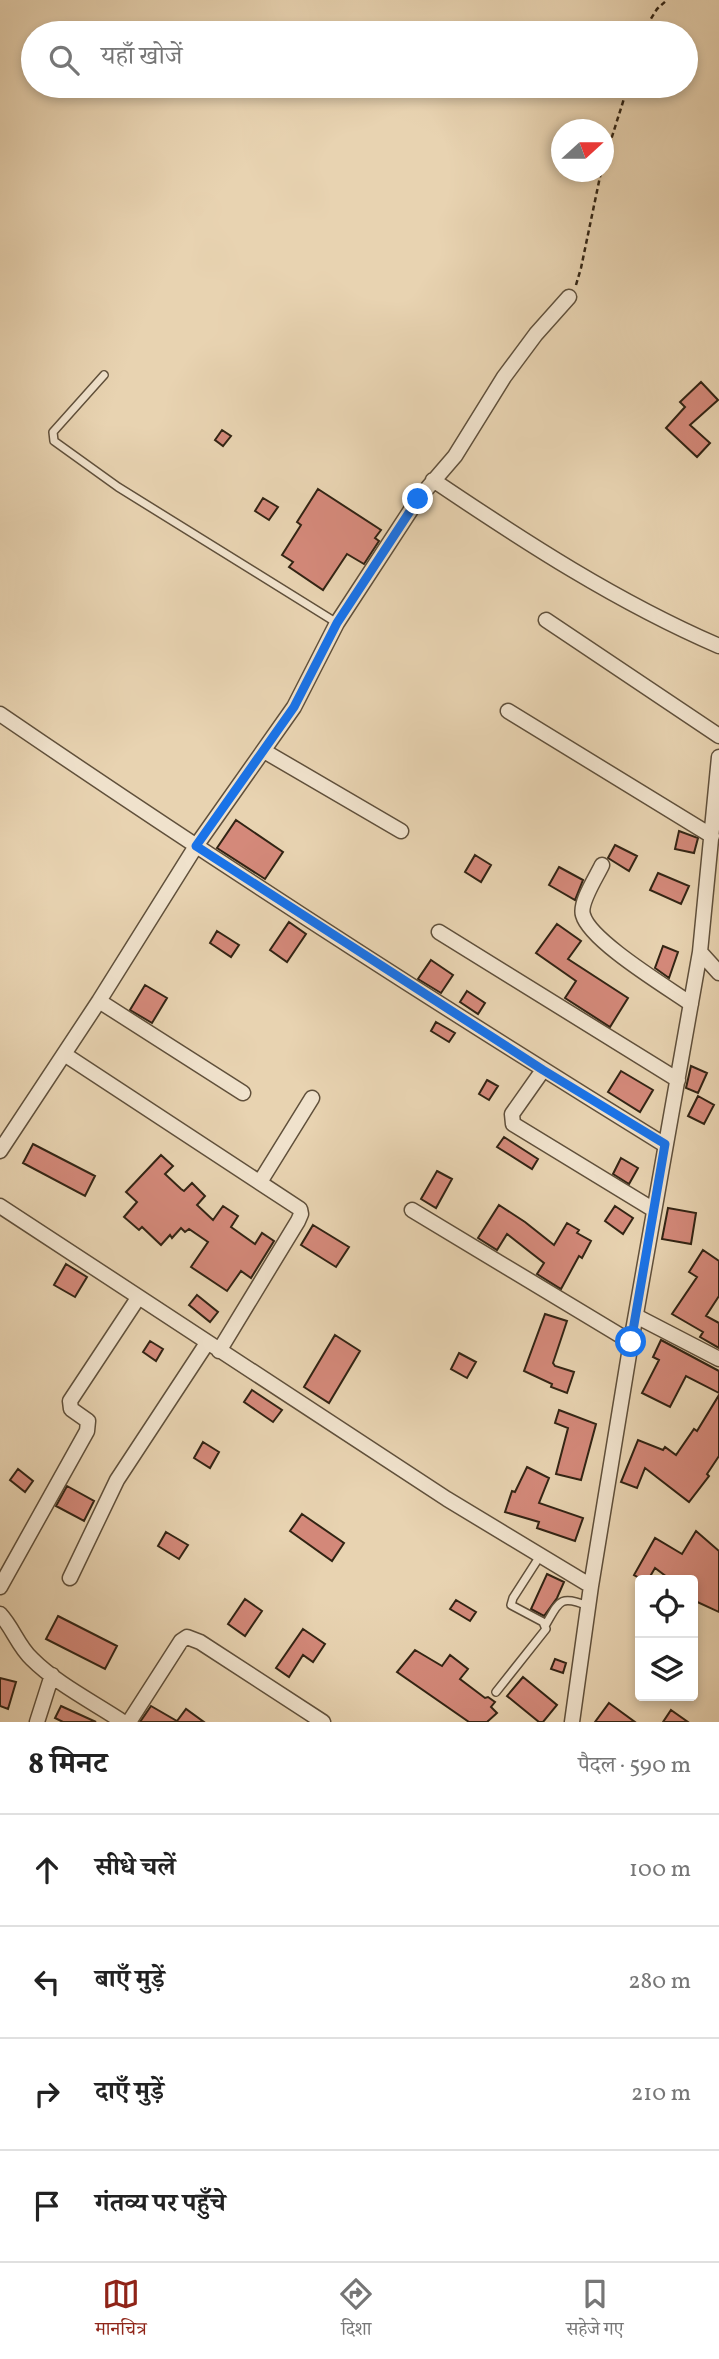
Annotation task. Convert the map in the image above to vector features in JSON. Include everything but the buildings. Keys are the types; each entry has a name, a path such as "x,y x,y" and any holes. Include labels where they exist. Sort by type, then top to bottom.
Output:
{"street":[{"path":"0,1151 99,1001 196,846 294,707 337,623 418,499 455,456 504,377 536,334 569,297"},
{"path":"433,480 496,523 619,598 719,646"},
{"path":"546,620 719,736"},
{"path":"508,711 712,836"},
{"path":"0,714 196,846 543,1070 665,1144"},
{"path":"264,751 401,831"},
{"path":"572,1722 631,1342 700,952 719,757"},
{"path":"602,865 583,904 582,914 587,922 596,934 616,951 691,1004"},
{"path":"439,932 678,1080"},
{"path":"700,952 719,973"},
{"path":"99,1001 243,1093"},
{"path":"64,1054 296,1205 301,1214 213,1347 117,1480 71,1578"},
{"path":"543,1070 512,1114 513,1124 654,1210"},
{"path":"260,1182 312,1098"},
{"path":"0,1206 447,1499 591,1586"},
{"path":"412,1210 631,1342"},
{"path":"0,1587 87,1431 88,1421 71,1409 70,1401 138,1298"},
{"path":"636,1315 719,1359"},
{"path":"1,1619 25,1652 52,1675 123,1722"},
{"path":"130,1722 181,1641 187,1637 200,1642 323,1722"},
{"path":"37,1722 52,1675"}],"lane":[{"path":"104,375 54,432 54,441 118,487 337,623"},
{"path":"540,1555 511,1605 544,1622 545,1626"},
{"path":"496,1692 546,1629 545,1626 563,1599 588,1606"}],"path":[{"path":"650,21 667,0"},
{"path":"614,130 624,98"},
{"path":"569,297 581,268 599,182"}],"route":[{"path":"418,499 337,623 294,707 196,846 543,1070 665,1144 631,1342"}]}
